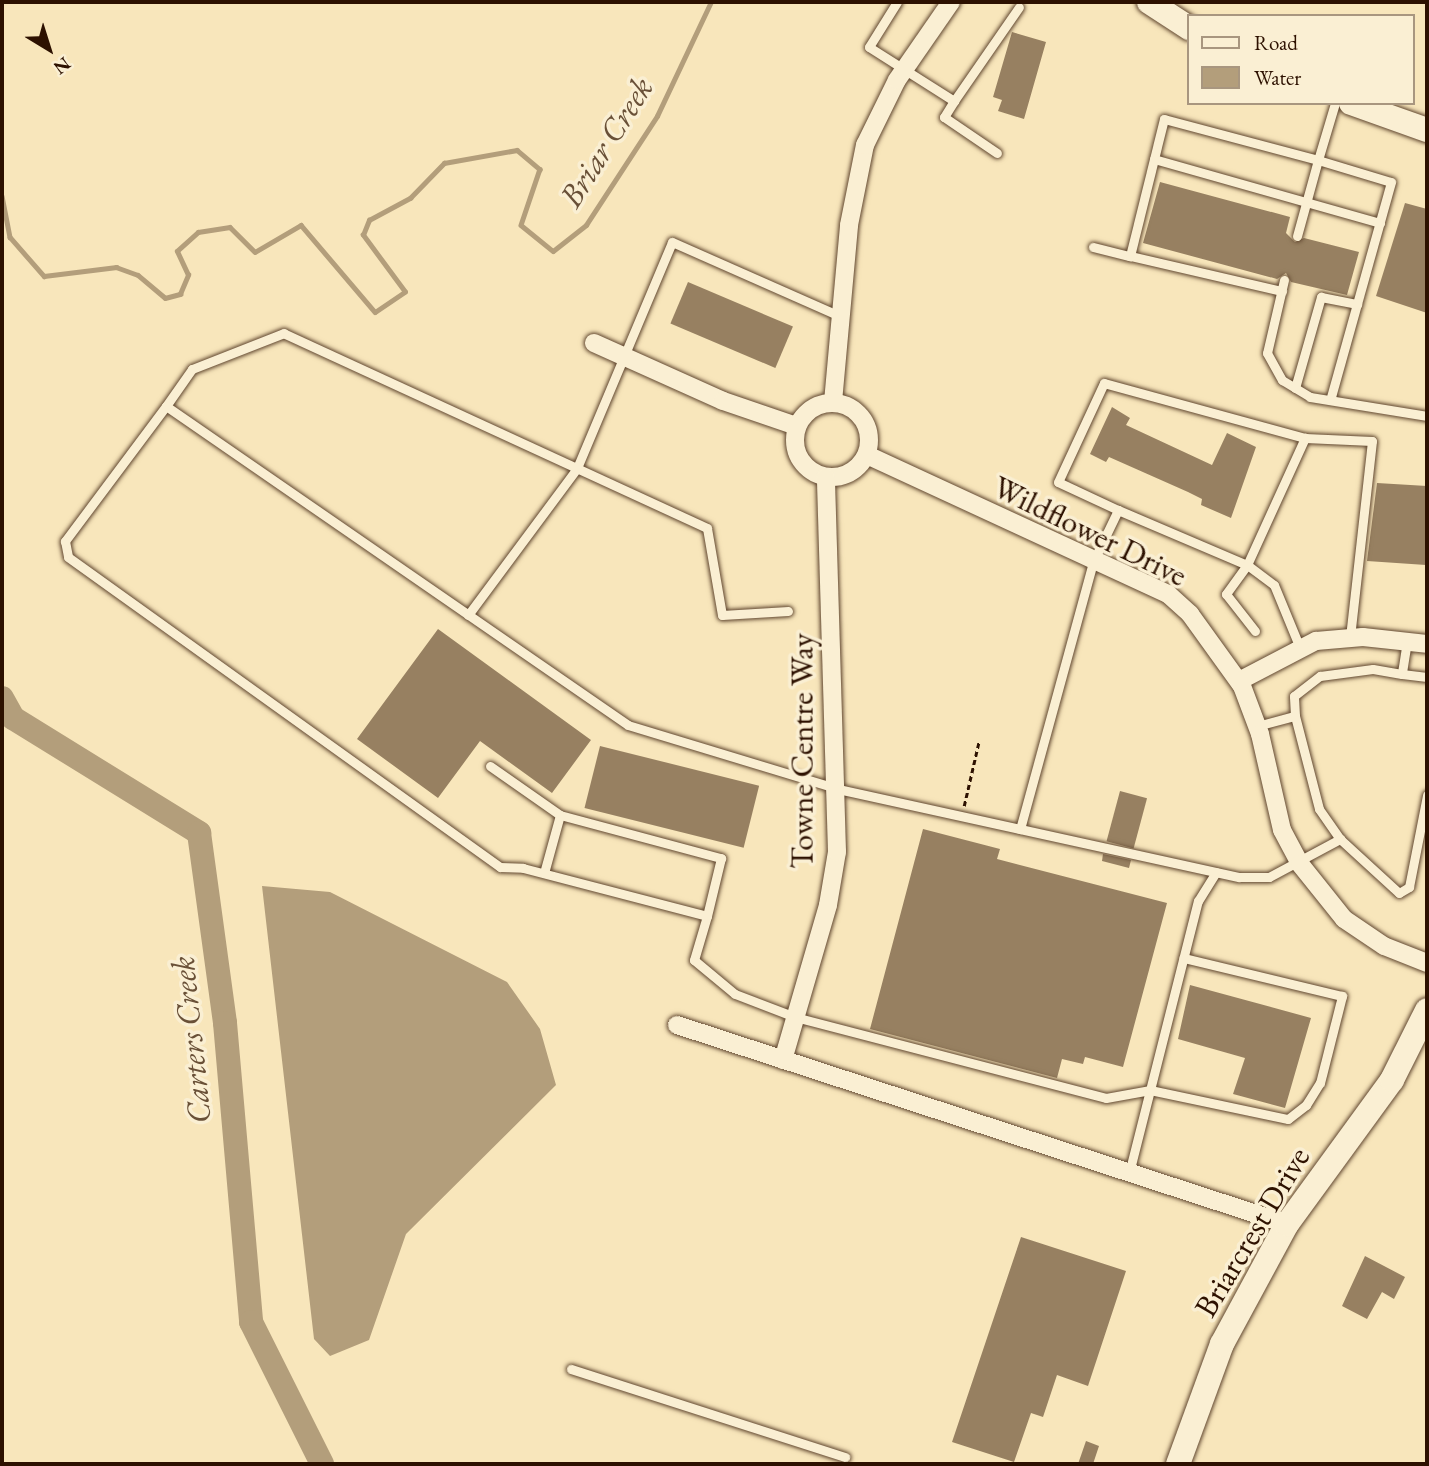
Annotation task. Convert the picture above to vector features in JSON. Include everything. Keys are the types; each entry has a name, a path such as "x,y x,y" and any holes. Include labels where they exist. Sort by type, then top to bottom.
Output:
{"main road":[{"path":"1149,2 1188,27"},
{"path":"1357,105 1427,130"},
{"name":"Briarcrest Drive","path":"1178,1464 1222,1344 1287,1224 1392,1080 1427,1010"}],"street":[{"path":"832,402 849,225 865,145 904,70 951,2"},
{"path":"594,343 723,401 796,426"},
{"path":"832,402 847,406 864,423 869,435 867,455 855,472 826,477 811,471 799,458 792,442 796,426 805,412 832,402"},
{"name":"Wildflower Drive","path":"867,455 1093,562 1168,594 1190,614 1239,681 1257,726 1282,830 1300,864 1344,919 1384,946 1427,962"},
{"name":"Towne Centre Way","path":"783,1059 828,905 837,852 838,789 826,477"},
{"path":"1239,681 1316,641 1350,638 1427,644"},
{"path":"677,1025 1287,1224"}],"lane":[{"path":"897,2 869,47 954,102"},
{"path":"998,153 944,117 1019,7"},
{"path":"1297,236 1334,105"},
{"path":"1130,256 1164,119 1391,182 1330,400"},
{"path":"1154,159 1380,223"},
{"path":"468,615 577,468 672,242 840,316"},
{"path":"1093,247 1282,291"},
{"path":"1284,280 1266,353 1282,380 1310,397 1427,416"},
{"path":"1295,388 1321,297 1357,304"},
{"path":"707,916 544,873 500,867 68,557 65,541 192,369 284,332 707,527 722,615 789,611"},
{"path":"1300,648 1274,585 1247,565 1058,482 1104,383 1304,438 1372,441 1350,638"},
{"path":"166,407 628,725 838,789 1239,877 1269,877 1300,864 1340,839"},
{"path":"1255,631 1226,594 1247,565 1304,438"},
{"path":"1020,829 1093,562 1118,510"},
{"path":"1402,674 1407,641"},
{"path":"1427,677 1373,669 1320,676 1294,696 1295,716 1319,809 1340,839 1390,886 1404,892 1427,795"},
{"path":"1257,726 1295,716"},
{"path":"490,766 560,816 721,858 694,960 735,994 795,1017 1106,1098 1150,1090 1287,1119 1306,1105 1328,1060 1342,996 1184,958"},
{"path":"544,873 560,816"},
{"path":"1129,1172 1198,901 1216,872"},
{"path":"571,1369 845,1457"}],"path":[{"path":"962,816 979,741"}],"water":[{"path":"262,886 330,892 507,982 540,1029 556,1085 406,1234 369,1340 330,1356 314,1339"}],"building":[{"path":"1012,32 1046,42 1024,119 998,111 1002,100 993,97"},
{"path":"1160,182 1290,217 1286,233 1295,242 1304,238 1359,252 1347,295 1291,282 1286,273 1277,279 1143,243"},
{"path":"1405,203 1427,209 1427,313 1376,296"},
{"path":"688,282 793,327 775,368 670,323"},
{"path":"1112,407 1130,418 1126,425 1212,465 1227,433 1256,447 1231,518 1201,505 1202,499 1188,492 1109,457 1106,462 1090,454"},
{"path":"1377,483 1427,486 1426,565 1367,561"},
{"path":"438,629 591,740 552,793 480,741 438,798 357,739"},
{"path":"600,746 759,786 744,848 585,808"},
{"path":"1120,791 1147,798 1134,848 1107,841"},
{"path":"923,829 1000,849 997,859 1167,903 1123,1067 1085,1057 1083,1064 1062,1059 1057,1078 870,1029"},
{"path":"1103,854 1131,860 1129,868 1102,861"},
{"path":"1190,985 1311,1018 1285,1108 1233,1094 1245,1058 1178,1039"},
{"path":"1021,1237 1126,1271 1088,1386 1057,1375 1043,1417 1031,1413 1014,1462 952,1442"},
{"path":"1365,1256 1405,1277 1394,1299 1382,1292 1367,1319 1342,1306"},
{"path":"1086,1441 1099,1446 1093,1464 1078,1464"}],"waterway":[{"name":"Briar Creek","path":"2,196 10,237 44,276 116,267 138,275 165,298 180,294 188,275 177,251 198,232 230,227 255,252 301,225 375,312 405,292 363,235 369,220 410,198 444,163 517,150 540,169 521,225 553,251 586,225 657,116 711,2"},
{"name":"Carters Creek","path":"2,698 13,718 199,833 225,1023 251,1322 322,1464"}]}
